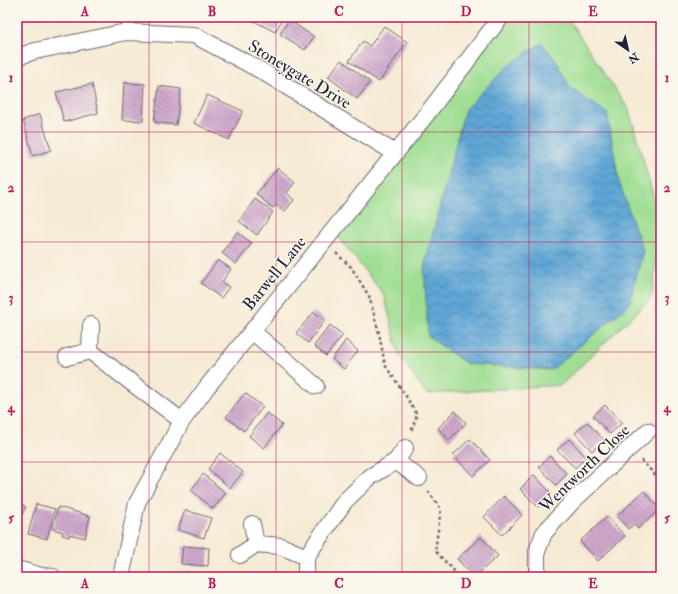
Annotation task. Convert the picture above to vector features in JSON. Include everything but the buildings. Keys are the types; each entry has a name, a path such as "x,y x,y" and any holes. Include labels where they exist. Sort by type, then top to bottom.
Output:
{"street":[{"name":"Barwell Lane","path":"121,577 137,503 182,421 207,387 426,115 501,17"},
{"name":"Stoneygate Drive","path":"17,58 35,51 126,25 194,35 260,70 395,153"},
{"path":"90,350 91,325"},
{"path":"252,331 316,386"},
{"path":"67,357 90,350"},
{"path":"90,350 182,421"},
{"name":"Wentworth Close","path":"539,577 537,569 537,551 544,533 572,502 648,431"},
{"path":"306,577 306,557 345,501 370,477 400,454 419,478"},
{"path":"252,524 256,544"},
{"path":"240,555 256,544 281,546 306,557"},
{"path":"17,569 41,576 53,577"}],"path":[{"path":"324,242 351,267 369,296 379,333 385,364 417,415 400,454"},
{"path":"630,447 661,481"},
{"path":"419,478 441,509 434,551 460,577"}],"green space":[{"path":"500,17 567,17 629,110 661,223 652,297 561,385 426,394 399,355 384,295 333,230"}],"water":[{"path":"542,43 557,62 570,88 607,113 619,182 643,251 629,305 551,370 467,364 428,336 424,267 465,109 511,63"}]}
